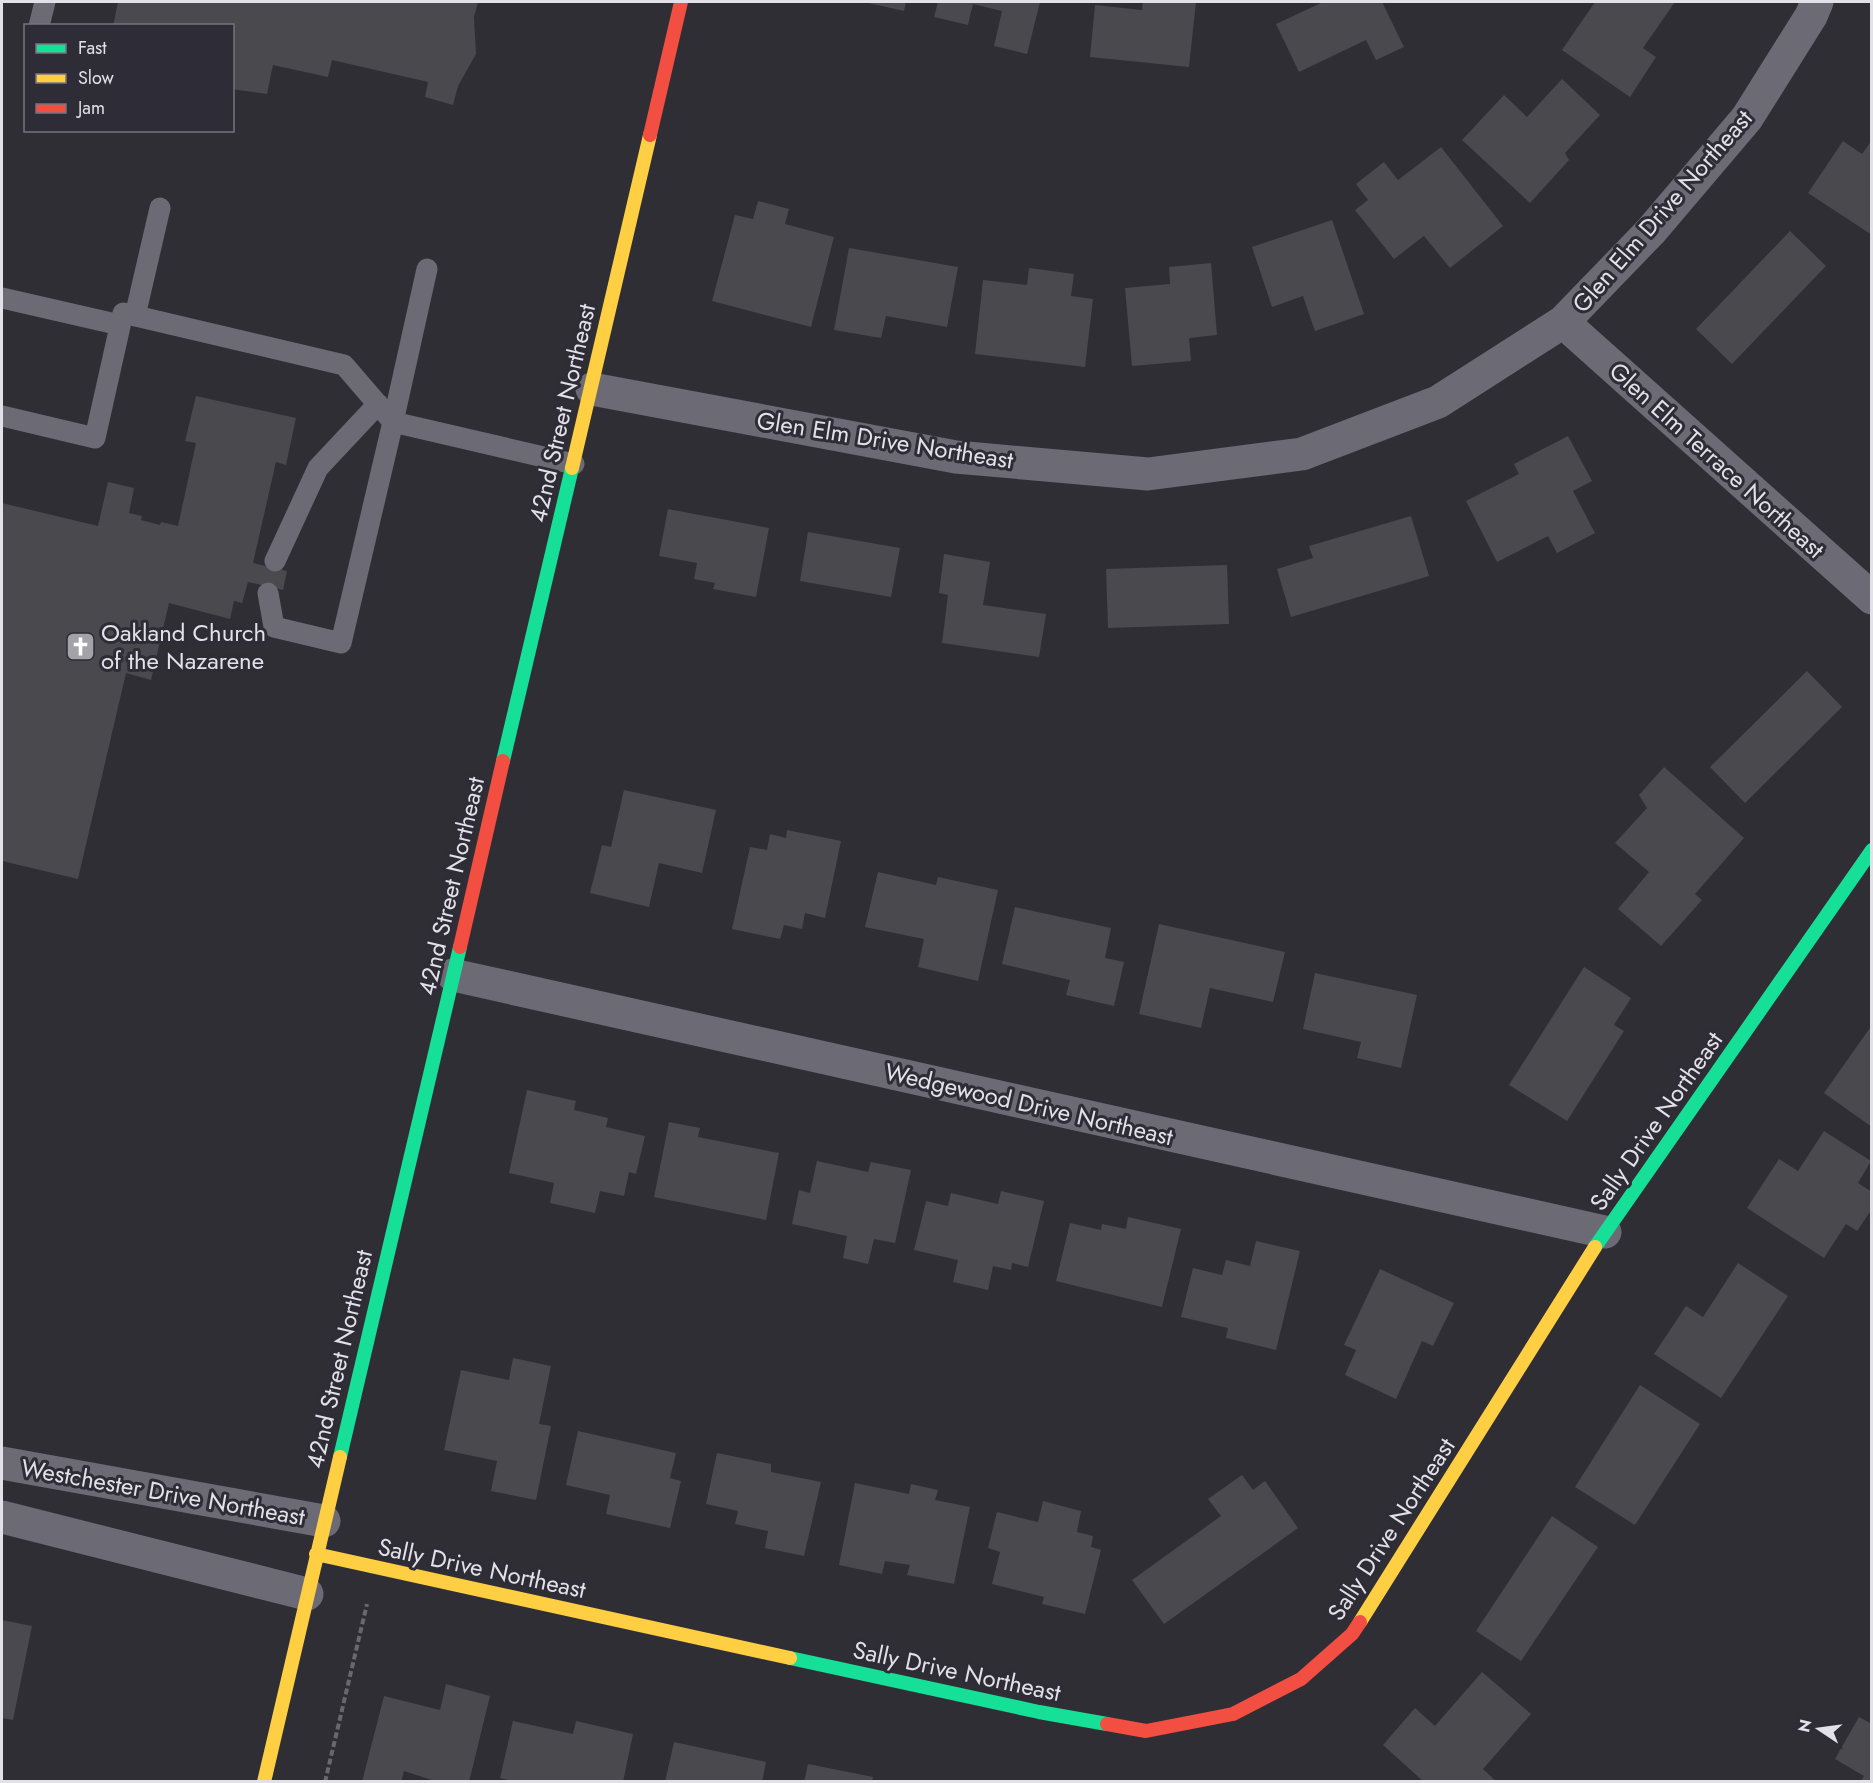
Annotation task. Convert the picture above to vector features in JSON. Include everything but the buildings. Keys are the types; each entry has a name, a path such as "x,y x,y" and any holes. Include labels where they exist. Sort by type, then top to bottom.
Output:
{"street":[{"name":"42nd Street Northeast","path":"264,1782 681,2"},
{"name":"Glen Elm Drive Northeast","path":"592,389 956,457 1148,474 1302,454 1438,402 1563,322 1651,231 1747,118 1811,16 1817,2"},
{"name":"Glen Elm Terrace Northeast","path":"1563,322 1872,598"},
{"name":"Sally Drive Northeast","path":"316,1554 1039,1712 1146,1731 1233,1714 1301,1679 1352,1634 1605,1232 1872,850"},
{"name":"Wedgewood Drive Northeast","path":"453,975 1605,1232"},
{"name":"Westchester Drive Northeast","path":"2,1463 324,1521"},
{"path":"2,1517 307,1594"}],"lane":[{"path":"40,24 45,2"},
{"path":"2,416 95,438 160,208"},
{"path":"268,593 274,627 341,643 427,269"},
{"path":"2,298 344,365 393,422 574,464"},
{"path":"275,561 318,468 378,404"}],"path":[{"path":"325,1782 368,1599"}],"traffic: fast":[{"path":"503,761 572,468"},
{"path":"1595,1247 1872,850"},
{"path":"340,1457 460,947"},
{"path":"790,1658 1039,1712 1107,1724"}],"traffic: slow":[{"path":"572,468 650,135"},
{"path":"1360,1622 1595,1247"},
{"path":"264,1782 340,1457"},
{"path":"316,1554 790,1658"}],"traffic: jam":[{"path":"650,135 681,2"},
{"path":"460,947 503,761"},
{"path":"1107,1724 1146,1731 1233,1714 1301,1679 1352,1634 1360,1622"}],"place":[{"name":"Oakland Church of the Nazarene","path":"80,646"}]}
